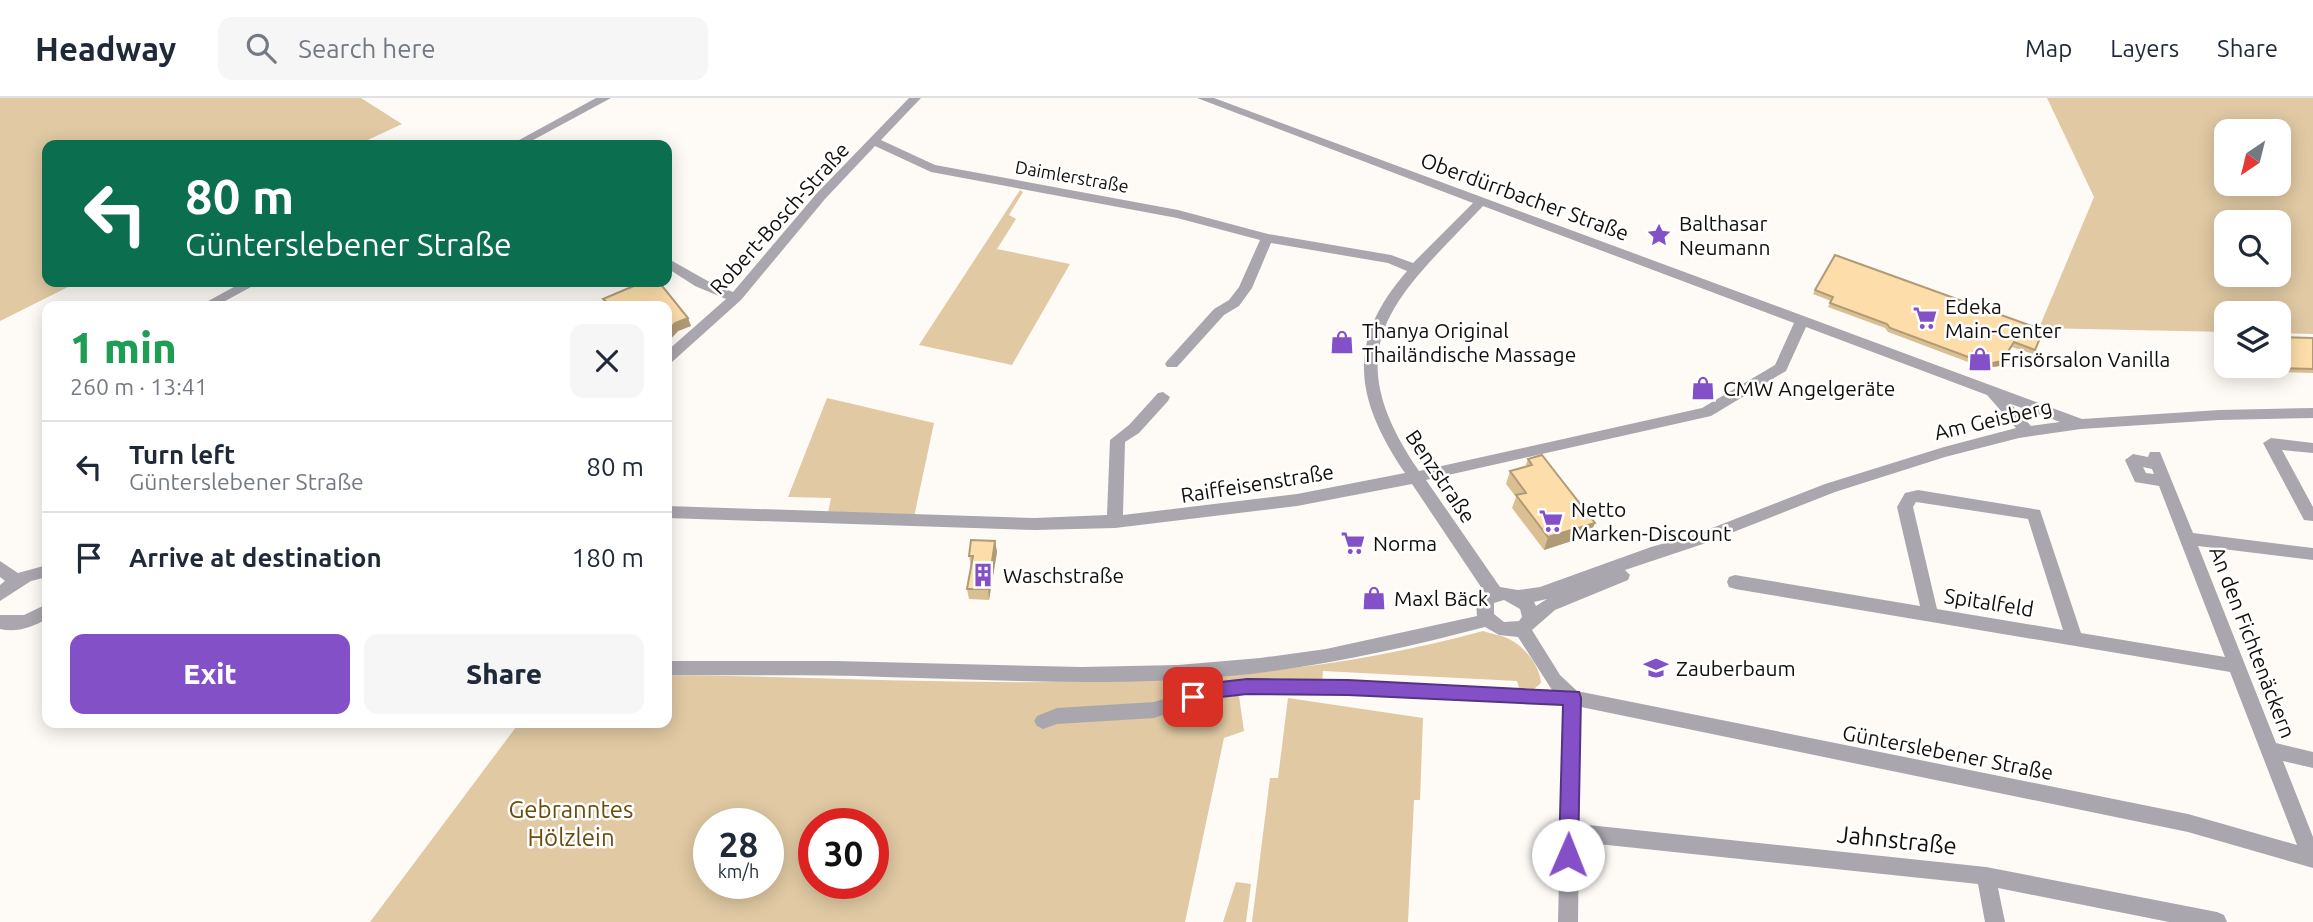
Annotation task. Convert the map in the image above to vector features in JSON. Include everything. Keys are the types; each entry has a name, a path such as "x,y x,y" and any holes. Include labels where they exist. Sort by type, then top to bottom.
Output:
{"street":[{"path":"525,140 605,98"},
{"name":"Robert-Bosch-Straße","path":"672,355 736,297 821,196 915,98"},
{"name":"Oberdürrbacher Straße","path":"1203,98 2081,424"},
{"name":"Daimlerstraße","path":"874,141 931,168 1178,214 1268,239 1391,259 1417,270"},
{"name":"Benzstraße","path":"1480,202 1417,270 1385,310 1370,354 1374,401 1403,462 1495,594"},
{"path":"1172,364 1219,312 1234,303 1245,288 1268,239"},
{"path":"672,265 719,294 736,297"},
{"path":"216,301 243,287"},
{"name":"Raiffeisenstraße","path":"672,512 1035,524 1115,522 1245,508 1416,477 1706,412 1781,368 1802,320"},
{"name":"Oberdürrbacher Straße","path":"1989,390 2036,430"},
{"path":"1115,522 1118,440 1134,429 1163,397"},
{"name":"Oberdürrbacher Straße","path":"2007,397 2023,407 2036,430"},
{"name":"Am Geisberg","path":"1527,624 1549,605 1662,558 1697,540 1830,488 1944,452 2036,430 2081,424 2219,415 2313,413"},
{"path":"2310,516 2271,443 2313,448"},
{"name":"An den Fichtenäckern","path":"2165,481 2140,478 2133,460 2156,460 2165,481 2188,539 2313,859"},
{"path":"1930,615 1905,507 1911,497 1918,496 2034,514 2074,639"},
{"path":"2188,539 2313,554"},
{"name":"Am Geisberg","path":"1518,597 1541,594 1657,551 1697,540"},
{"path":"0,567 16,581"},
{"path":"0,594 16,581 42,573"},
{"name":"Spitalfeld","path":"1735,582 2237,666"},
{"path":"1527,624 1504,631 1487,620 1483,606 1487,599 1495,594 1518,597 1530,608 1527,624 1554,680 1572,698 1567,922"},
{"path":"0,622 15,624 42,614"},
{"path":"672,668 1128,674 1239,667 1353,651 1487,620"},
{"name":"Günterslebener Straße","path":"1043,721 1057,716 1154,710 1212,691 1247,687 1348,688 1572,698 2188,823 2313,859"},
{"path":"2270,750 2313,761"},
{"name":"Jahnstraße","path":"1569,832 1986,876 2217,922"},
{"path":"1986,876 1995,922"}],"green space":[{"path":"0,98 361,98 402,124 368,140 42,140 42,287 68,287 0,321"},
{"path":"2047,98 2313,98 2313,334 2291,333 2291,301 2214,301 2214,332 2039,328 2094,197"},
{"path":"1020,190 1023,192 1009,215 1016,219 997,249 1070,264 1012,365 919,345"},
{"path":"827,398 934,423 914,517 828,513 831,498 788,497"},
{"name":"Gebranntes Hölzlein","path":"1483,631 1506,638 1521,647 1535,664 1541,683 1534,689 1519,688 1517,681 1323,671 1322,682 1276,678 1237,682 1244,731 1224,738 1185,922 370,922 515,728 672,728 672,675 974,682 1179,678 1281,670 1382,654"},
{"path":"1288,698 1423,718 1420,800 1414,800 1408,922 1252,922 1270,778 1278,778"},
{"path":"1236,882 1251,884 1246,922 1223,922"}],"building":[{"name":"Edeka Main-Center","path":"1835,255 2037,328 2041,336 2035,350 2014,342 2002,361 1987,364 1830,303 1833,297 1815,290"},
{"path":"631,287 663,287 688,318 672,326 672,301 603,299"},
{"path":"2291,337 2313,338 2313,369 2291,368"},
{"name":"Netto Marken-Discount","path":"1542,455 1595,523 1548,537 1516,495 1526,493 1510,471 1532,465 1528,459"},
{"path":"971,540 995,541 988,589 967,589 973,556 969,556"}],"place":[{"name":"Balthasar Neumann","path":"1659,235"},
{"name":"Edeka Main-Center","path":"1925,318"},
{"name":"Thanya Original Thailändische Massage","path":"1342,342"},
{"name":"Frisörsalon Vanilla","path":"1980,359"},
{"name":"CMW Angelgeräte","path":"1703,388"},
{"name":"Netto Marken-Discount","path":"1551,521"},
{"name":"Norma","path":"1353,543"},
{"name":"Waschstraße","path":"983,575"},
{"name":"Maxl Bäck","path":"1374,598"},
{"name":"Zauberbaum","path":"1656,668"}],"route":[{"path":"1193,697 1212,691 1247,687 1348,688 1572,698 1568,855"}]}
